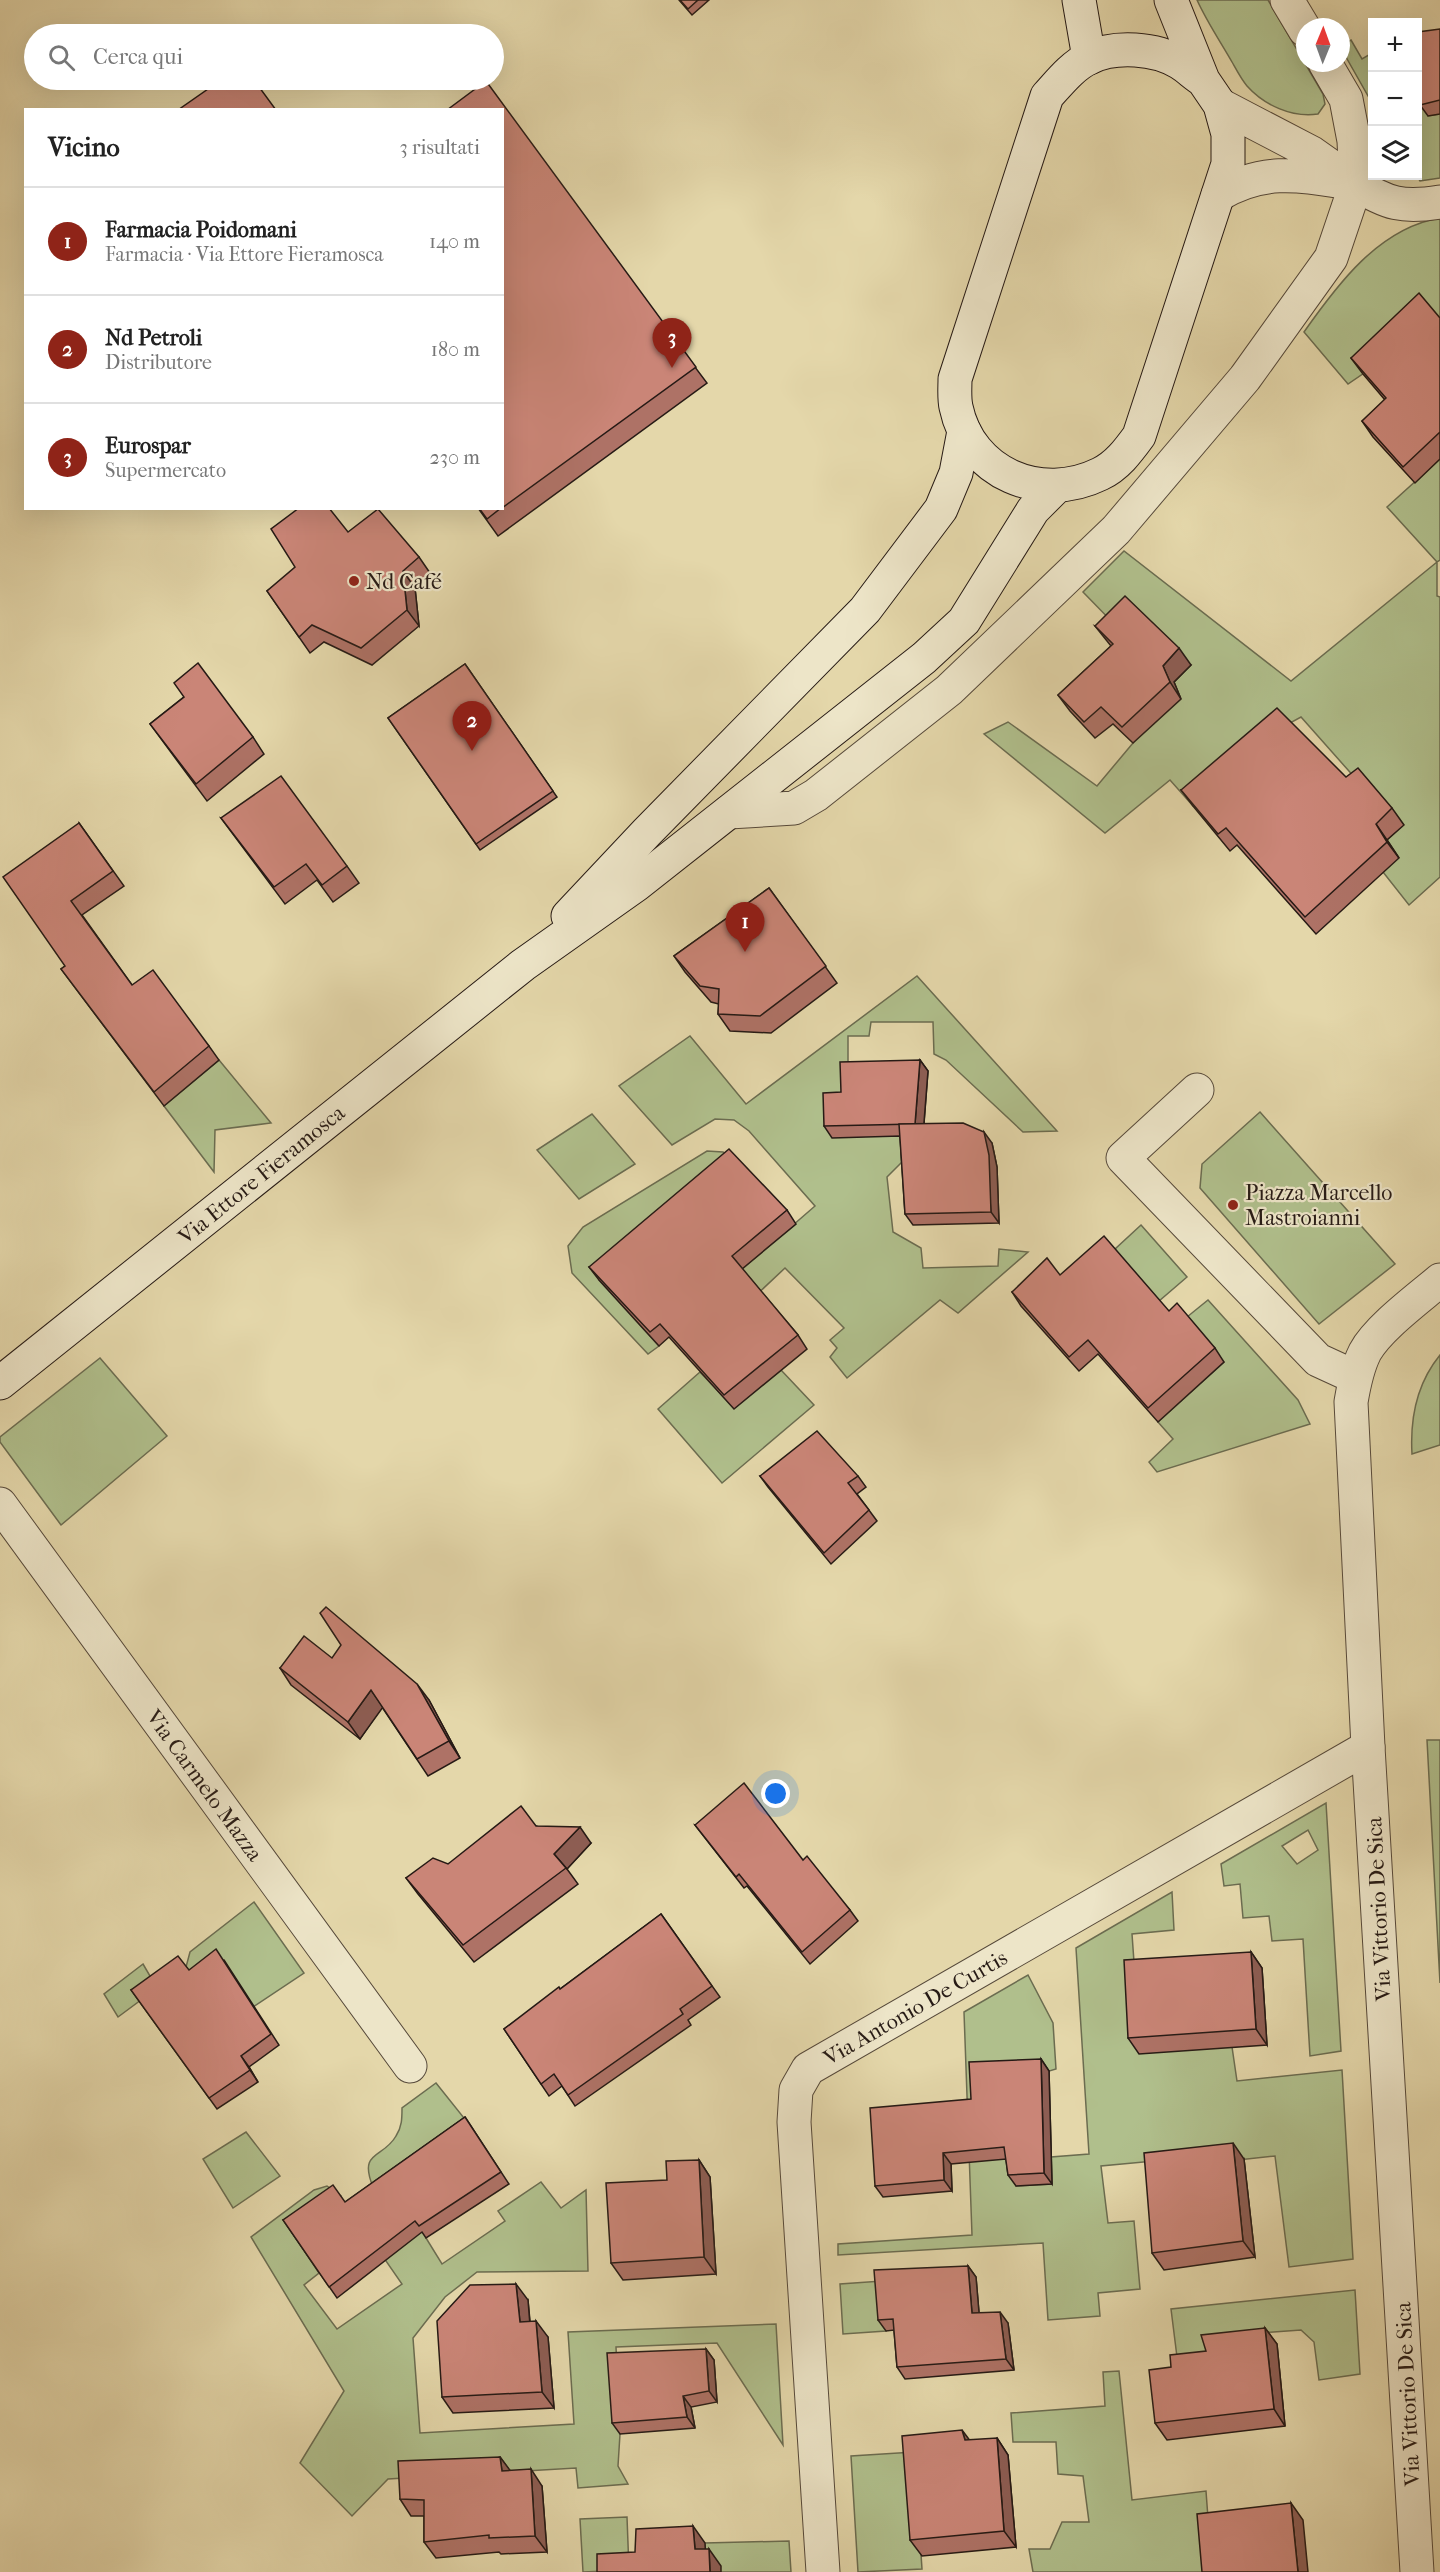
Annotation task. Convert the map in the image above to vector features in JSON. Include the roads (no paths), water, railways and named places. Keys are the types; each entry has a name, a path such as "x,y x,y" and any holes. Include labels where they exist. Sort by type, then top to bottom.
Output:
{"street":[{"path":"1079,0 1089,58"},
{"path":"1171,0 1211,93 1228,134 1228,164 1139,436 1123,457 1102,473 1077,483 1056,487 1024,482 999,471 979,453 964,431 956,406 955,380 1047,96 1067,74 1089,58 1121,50 1151,52 1179,62 1211,93 1312,153 1379,199 1414,206 1440,202"},
{"path":"1287,0 1298,18"},
{"path":"729,812 794,808 816,795 949,690 1116,530 1245,378 1331,258 1356,184 1354,141 1346,99 1330,72"},
{"path":"1218,195 1236,184 1267,176 1298,175 1356,184"},
{"path":"523,965 647,832 865,610 941,509 956,473 964,431"},
{"path":"523,965 636,885 924,658 964,621 1033,510 1056,487"},
{"name":"Via Ettore Fieramosca","path":"0,1383 523,965"},
{"path":"1197,1090 1123,1158 1318,1360 1355,1377"},
{"name":"Via Vittorio De Sica","path":"1417,2572 1368,1747 1351,1402 1355,1377 1366,1350 1396,1317 1440,1280"},
{"name":"Via Carmelo Mazza","path":"0,1504 410,2066"},
{"name":"Via Antonio De Curtis","path":"823,2572 794,2122 796,2090 808,2068 1368,1747"}],"place":[{"name":"Eurospar","path":"672,368"},
{"name":"Nd Café","path":"354,581"},
{"name":"Nd Petroli","path":"472,751"},
{"name":"Farmacia Poidomani","path":"745,952"},
{"name":"Piazza Marcello Mastroianni","path":"1233,1205"}]}
